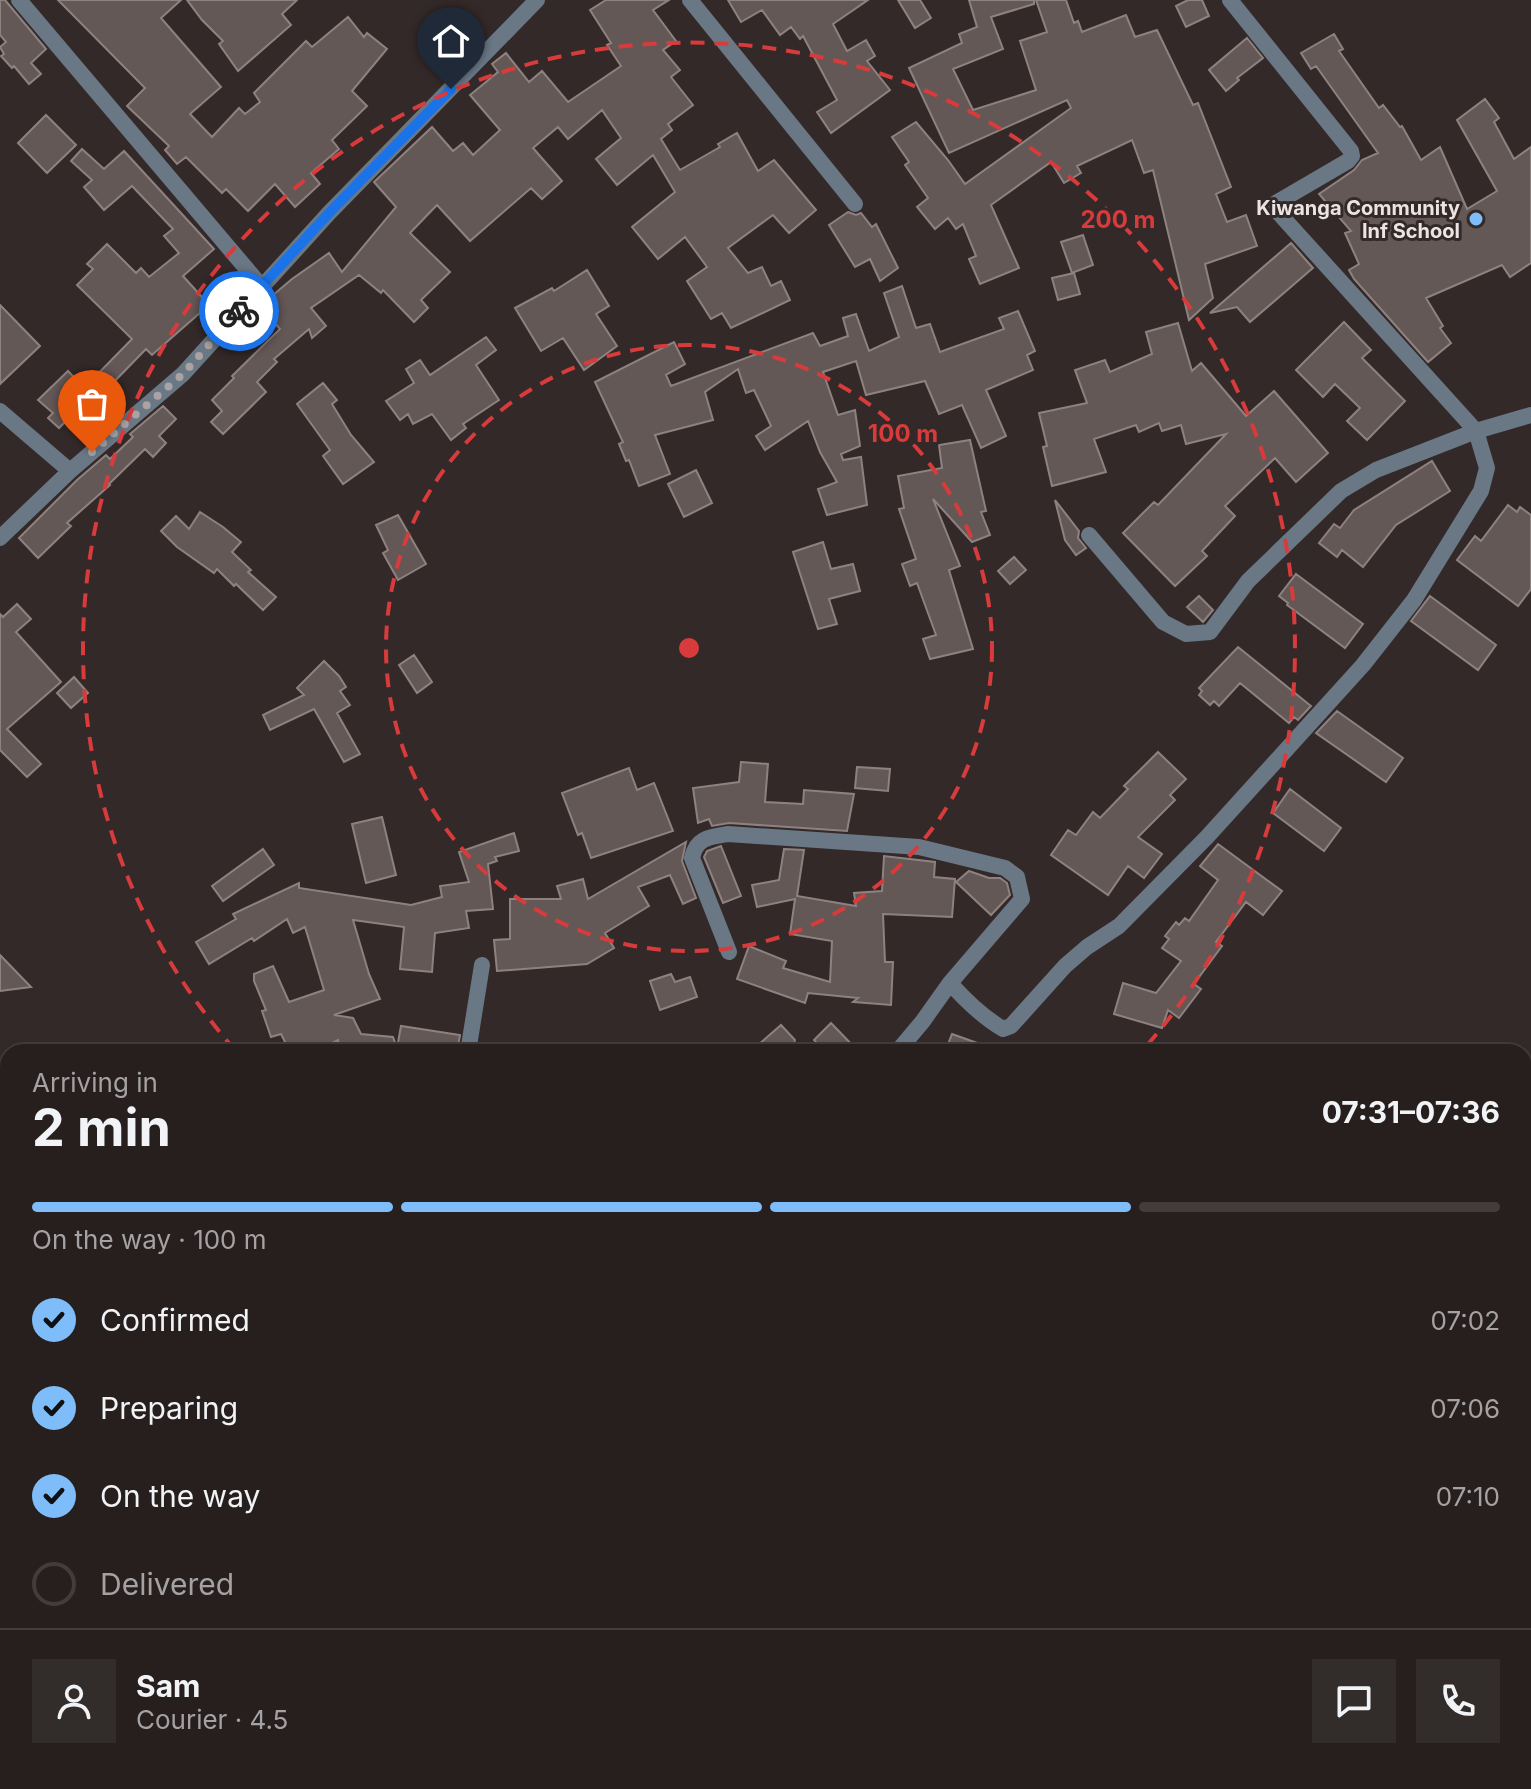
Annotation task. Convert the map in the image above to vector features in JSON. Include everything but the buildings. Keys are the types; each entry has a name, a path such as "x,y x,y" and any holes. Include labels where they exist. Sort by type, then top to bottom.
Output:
{"street":[{"path":"19,0 262,287"},
{"path":"0,538 70,471 183,374 329,213 537,0"},
{"path":"690,0 855,204"},
{"path":"950,983 968,1003 1003,1029 1011,1026 1065,966 1119,926 1207,837 1363,665 1414,600 1481,491 1487,468 1476,431 1276,210 1276,203 1348,161 1351,151 1230,0"},
{"path":"0,411 70,471"},
{"path":"1089,535 1163,622 1186,634 1210,632 1248,581 1341,491 1376,470 1476,431 1531,415"},
{"path":"729,952 692,858 694,847 707,837 728,834 919,847 1005,868 1017,877 1022,899 950,983 904,1044"},
{"path":"469,1044 482,965"}],"way so far":[{"path":"92,452 183,374 239,311"}],"place":[{"name":"Kiwanga Community Inf School","path":"1476,219"}],"route":[{"path":"239,311 329,213 451,89"}]}
